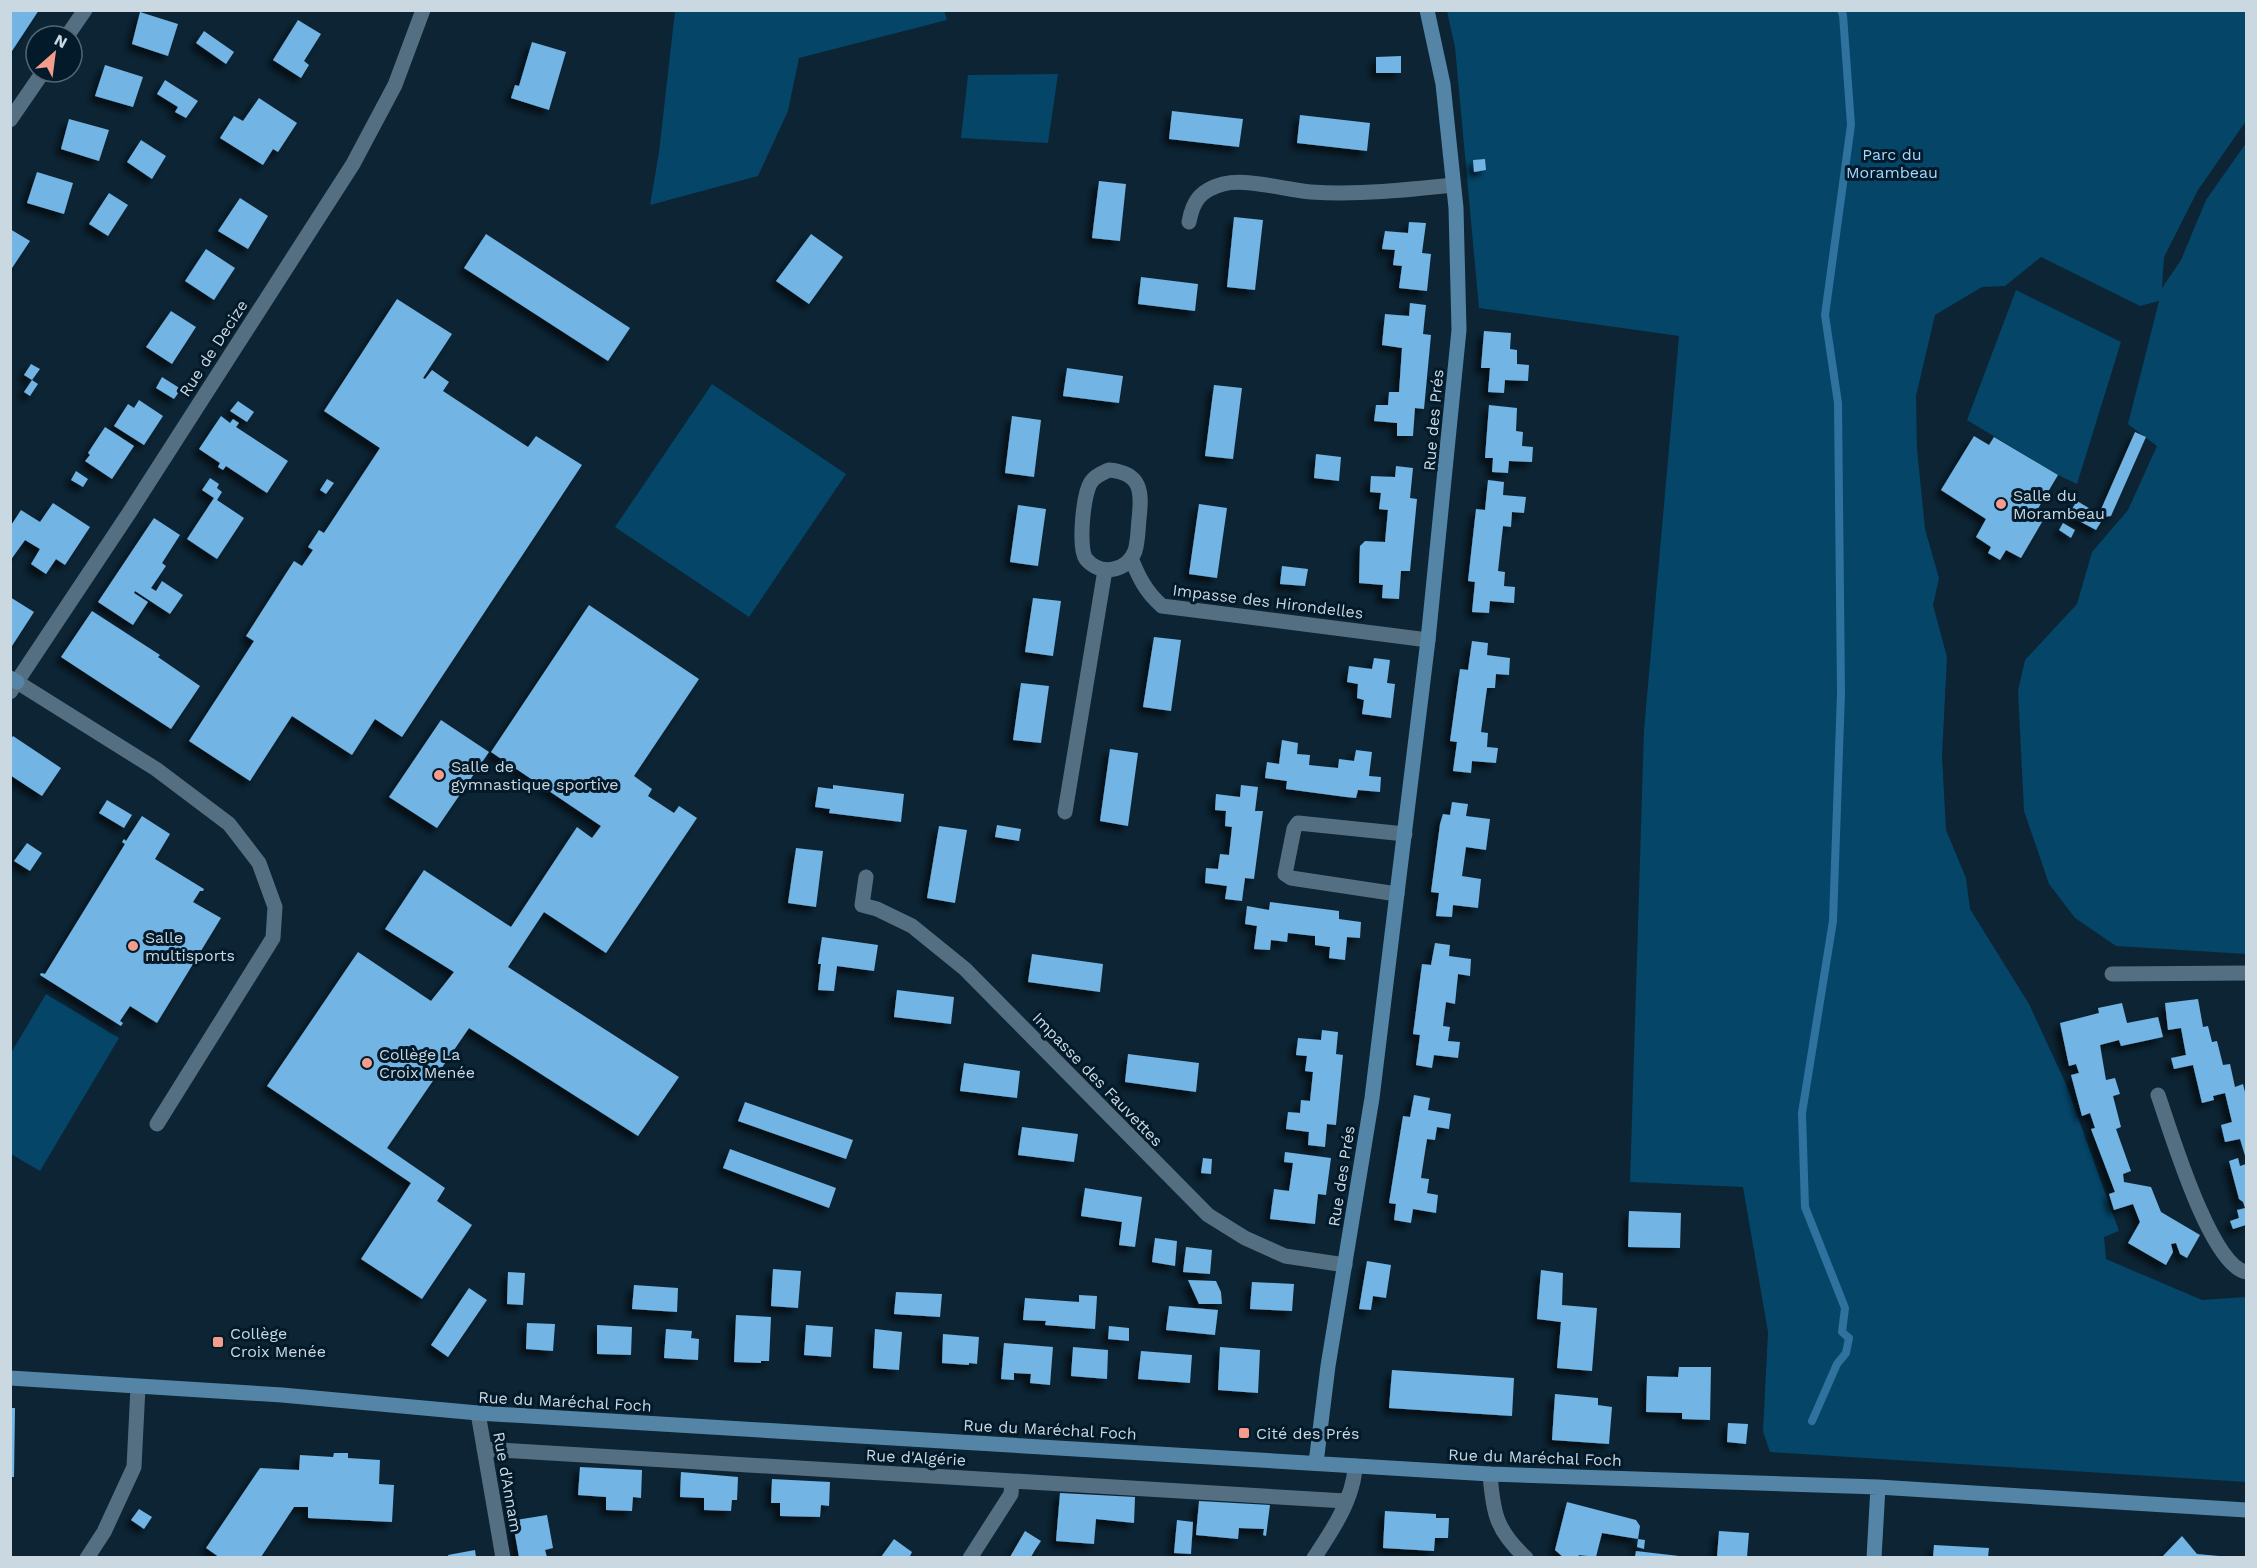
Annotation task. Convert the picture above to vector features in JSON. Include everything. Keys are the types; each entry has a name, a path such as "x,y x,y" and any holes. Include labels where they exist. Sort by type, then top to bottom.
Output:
{"main road":[{"name":"Rue des Prés","path":"1316,1463 1328,1366 1372,1098 1428,640 1459,330 1456,208 1443,84 1427,10"},
{"name":"Rue du Maréchal Foch","path":"10,1378 282,1395 478,1413 1490,1474 1878,1487 2247,1510"},
{"path":"1874,1557 1878,1487"}],"street":[{"path":"76,24 85,10"},
{"name":"Rue de Decize","path":"13,684 131,510 353,164 395,85 423,10"},
{"path":"10,120 35,84"},
{"path":"1189,222 1192,205 1200,195 1225,184 1245,184 1310,192 1366,194 1453,185"},
{"path":"1109,470 1122,471 1132,477 1142,495 1136,550 1131,558 1114,570 1105,570 1094,566 1085,558 1082,549 1081,537 1090,482 1099,474 1109,470"},
{"name":"Impasse des Hirondelles","path":"1131,558 1146,590 1162,606 1428,640"},
{"path":"1065,812 1105,570"},
{"path":"13,684 156,769 229,824 260,863 275,907 273,938 157,1124"},
{"path":"1397,894 1291,878 1285,874 1293,829 1298,824 1405,834"},
{"name":"Impasse des Fauvettes","path":"866,877 862,905 877,909 912,926 965,969 1208,1215 1245,1238 1285,1256 1345,1264"},
{"path":"2112,974 2247,973"},
{"path":"2158,1095 2188,1185 2223,1255 2240,1271 2247,1272"},
{"path":"87,1557 104,1532 134,1467 138,1387"},
{"name":"Rue d'Annam","path":"478,1413 503,1557"},
{"name":"Rue d'Algérie","path":"484,1449 1345,1501"},
{"path":"1314,1557 1332,1529 1355,1480 1355,1466"},
{"path":"1490,1474 1496,1519 1509,1542 1526,1557"},
{"path":"970,1557 1011,1494 1012,1481"}],"green space":[{"path":"944,10 947,20 799,58 788,111 758,176 650,205 659,152 675,11"},
{"name":"Parc du Morambeau","path":"1447,11 2246,11 2246,121 2198,190 2164,257 2162,288 2181,260 2206,200 2246,143 2246,954 2116,946 2075,918 2049,884 2024,811 2018,691 2025,660 2077,604 2092,552 2128,510 2157,446 2128,424 2159,301 2140,306 2041,257 2005,286 1982,287 1935,315 1916,396 1917,449 1925,529 1939,578 1933,605 1947,657 1942,756 1946,830 1966,878 1970,909 2029,1004 2066,1084 2119,1231 2104,1237 2106,1259 2202,1300 2246,1297 2246,1482 1770,1452 1763,1431 1768,1332 1743,1187 1630,1182 1644,730 1679,336 1479,308 1455,47"},
{"path":"1058,74 1048,143 961,138 968,75"},
{"path":"2016,290 2121,342 2077,484 1967,420"},
{"path":"712,384 846,474 749,617 615,527"},
{"path":"46,994 119,1038 40,1171 11,1154 11,1053"}],"building":[{"path":"10,10 39,10 30,24 24,24 24,33 12,51 10,50"},
{"path":"140,12 178,24 168,56 132,44"},
{"path":"298,20 321,34 304,61 309,65 301,78 273,60"},
{"path":"204,31 234,52 226,64 196,43"},
{"path":"532,42 566,52 549,110 511,98 515,85 519,86"},
{"path":"1401,56 1401,73 1376,73 1376,57"},
{"path":"105,65 143,77 133,107 95,96"},
{"path":"165,80 198,101 186,118 175,112 178,107 157,94"},
{"path":"259,98 297,123 278,152 273,149 263,165 220,138 234,116 243,121"},
{"path":"1172,111 1243,119 1239,147 1169,139"},
{"path":"1300,115 1370,123 1367,151 1297,143"},
{"path":"69,119 109,130 99,161 61,149"},
{"path":"141,140 166,156 152,179 127,162"},
{"path":"1485,159 1486,170 1474,172 1473,160"},
{"path":"37,172 73,183 64,214 27,203"},
{"path":"1099,181 1126,184 1120,241 1092,238"},
{"path":"109,193 128,205 108,236 89,224"},
{"path":"240,198 268,216 248,249 218,231"},
{"path":"1234,217 1263,220 1255,290 1227,287"},
{"path":"1409,222 1426,223 1422,253 1431,254 1427,291 1399,288 1402,266 1393,265 1395,250 1382,249 1385,231 1408,233"},
{"path":"10,229 30,241 10,271"},
{"path":"486,234 630,328 608,361 464,268"},
{"path":"811,234 843,257 809,304 776,281"},
{"path":"206,249 235,268 214,300 185,281"},
{"path":"1141,277 1198,284 1195,311 1138,304"},
{"path":"397,299 452,334 423,378 425,379 432,370 449,382 443,391 528,447 536,436 582,465 402,737 375,719 352,755 292,716 250,781 189,741 254,641 246,636 294,561 302,566 313,550 308,547 319,530 324,533 380,448 324,411"},
{"path":"1410,303 1426,305 1423,334 1431,335 1424,409 1415,408 1413,436 1397,436 1397,423 1374,421 1376,405 1388,405 1389,392 1399,392 1402,348 1382,345 1385,314 1409,316"},
{"path":"171,311 196,327 172,364 146,347"},
{"path":"1484,331 1511,333 1510,349 1517,350 1517,364 1529,365 1528,381 1505,380 1504,393 1488,392 1490,368 1481,368"},
{"path":"31,364 40,369 32,380 24,375"},
{"path":"1067,368 1123,376 1119,403 1063,396"},
{"path":"162,377 181,389 174,399 156,388"},
{"path":"32,380 38,384 30,396 24,392"},
{"path":"1214,385 1242,388 1233,459 1205,456"},
{"path":"139,400 163,416 144,445 114,426 128,404 134,408"},
{"path":"238,401 254,412 247,422 230,411"},
{"path":"1489,405 1517,408 1516,431 1523,432 1522,446 1533,447 1532,462 1509,461 1508,473 1492,472 1493,458 1485,458"},
{"path":"221,416 230,423 233,419 239,423 236,427 288,461 267,493 226,466 223,470 218,467 220,463 199,449"},
{"path":"1012,416 1041,420 1034,477 1005,473"},
{"path":"105,427 134,446 112,479 85,461"},
{"path":"2135,432 2146,437 2111,516 2104,517 2096,530 2068,515 2077,501 2099,514"},
{"name":"Salle du Morambeau","path":"1974,436 1989,445 1994,437 2058,475 2033,517 2042,522 2021,558 2006,550 2000,560 1988,553 1991,547 1976,537 1986,519 1941,490"},
{"path":"1316,454 1341,457 1339,481 1314,478"},
{"path":"1396,466 1413,468 1410,498 1417,499 1410,571 1401,571 1399,599 1382,598 1383,585 1359,583 1360,546 1365,541 1385,542 1388,510 1379,509 1381,493 1370,492 1371,476 1395,477"},
{"path":"76,471 88,479 83,487 71,480"},
{"path":"210,478 219,484 217,488 222,492 217,500 244,518 217,559 187,539 214,498 202,490"},
{"path":"327,479 334,483 326,494 320,490"},
{"path":"1488,480 1504,482 1503,495 1526,497 1524,513 1512,512 1511,527 1503,526 1498,571 1505,572 1504,586 1515,587 1514,603 1490,601 1489,613 1472,612 1475,582 1468,581 1476,509 1485,510"},
{"path":"53,503 90,527 65,565 56,559 46,574 31,564 40,549 25,540 10,561 10,527 21,510 40,522"},
{"path":"1199,504 1227,508 1217,578 1189,574"},
{"path":"1018,505 1046,509 1038,566 1010,562"},
{"path":"154,518 180,535 162,563 166,566 151,588 156,591 162,581 183,595 170,614 135,591 134,593 148,602 133,625 98,602"},
{"path":"2063,523 2075,530 2071,538 2059,530"},
{"path":"1282,566 1308,569 1305,586 1280,584"},
{"path":"10,597 34,612 12,646 10,645"},
{"path":"1033,598 1061,601 1053,656 1025,652"},
{"path":"589,605 699,679 634,776 652,789 648,796 674,813 679,806 697,818 606,953 544,912 508,967 679,1077 638,1136 469,1028 387,1148 445,1188 437,1201 472,1225 422,1299 361,1259 411,1183 267,1086 358,952 431,1001 454,972 385,929 424,870 511,927 577,827 592,838 601,826 491,752"},
{"path":"92,611 160,655 158,657 200,686 171,729 61,657"},
{"path":"1154,637 1181,640 1171,711 1143,707"},
{"path":"1472,641 1488,643 1487,655 1510,658 1509,675 1496,674 1495,688 1487,688 1481,732 1488,733 1487,747 1498,748 1496,763 1472,761 1471,773 1453,771 1457,742 1450,741 1460,669 1468,670"},
{"path":"1374,658 1390,660 1387,683 1395,684 1391,718 1362,714 1364,700 1357,698 1358,684 1347,682 1349,666 1372,669"},
{"path":"1021,683 1049,686 1041,743 1013,740"},
{"name":"Salle de gymnastique sportive","path":"441,720 489,752 437,828 389,797"},
{"path":"13,736 61,768 42,796 10,775 10,740"},
{"path":"1282,740 1298,743 1297,754 1310,755 1309,765 1338,768 1339,759 1354,761 1356,750 1372,752 1369,776 1381,777 1380,792 1358,790 1356,798 1346,797 1286,789 1287,781 1265,778 1267,762 1279,764"},
{"path":"1110,749 1138,753 1128,826 1100,821"},
{"path":"833,785 904,794 901,822 829,813 830,809 815,807 818,787 833,789"},
{"path":"1241,785 1258,787 1255,811 1263,811 1254,879 1245,878 1242,901 1225,899 1227,886 1205,883 1206,868 1218,869 1220,854 1229,855 1232,827 1225,826 1226,811 1215,810 1216,794 1240,797"},
{"path":"107,800 132,815 124,828 99,813"},
{"path":"1452,802 1468,804 1466,816 1490,819 1486,850 1466,847 1462,876 1481,879 1478,908 1453,905 1452,917 1436,916 1439,893 1431,892 1440,824 1443,814 1450,815"},
{"name":"Salle multisports","path":"142,816 170,834 155,859 204,889 193,902 221,918 157,1023 130,1006 120,1021 123,1023 121,1026 40,975 45,974 125,844 122,842 124,839 126,841"},
{"path":"997,825 1021,829 1019,841 995,837"},
{"path":"939,826 967,830 955,903 927,898"},
{"path":"27,843 42,853 30,871 14,861"},
{"path":"796,848 823,851 816,907 788,903"},
{"path":"1270,902 1339,911 1339,919 1361,922 1360,938 1347,937 1345,960 1329,958 1330,947 1315,945 1315,936 1288,933 1287,942 1271,940 1270,950 1254,949 1257,926 1245,924 1247,906 1269,910"},
{"path":"822,937 878,945 874,971 837,966 834,991 818,990 821,964 818,964"},
{"path":"1435,943 1450,945 1449,956 1471,959 1470,976 1458,974 1455,1004 1446,1002 1443,1026 1450,1027 1448,1041 1460,1042 1458,1058 1434,1055 1432,1068 1416,1065 1420,1035 1413,1034 1422,964 1431,965"},
{"path":"1032,954 1103,964 1100,992 1028,982"},
{"path":"897,990 954,997 951,1024 894,1017"},
{"path":"2198,999 2203,1027 2208,1026 2212,1042 2217,1041 2223,1065 2230,1064 2235,1087 2243,1084 2246,1096 2246,1159 2240,1139 2225,1142 2221,1125 2232,1122 2225,1093 2213,1096 2214,1100 2202,1103 2193,1065 2174,1069 2171,1058 2186,1055 2181,1028 2168,1030 2165,1003"},
{"path":"2122,1003 2127,1023 2158,1017 2163,1037 2121,1046 2119,1040 2100,1045 2106,1080 2115,1078 2120,1094 2113,1096 2121,1127 2116,1129 2131,1171 2123,1174 2124,1182 2151,1187 2161,1212 2200,1235 2187,1258 2180,1254 2176,1243 2171,1244 2173,1252 2166,1265 2128,1243 2140,1222 2133,1204 2114,1210 2109,1194 2115,1192 2091,1129 2095,1128 2090,1113 2082,1116 2071,1075 2079,1073 2076,1064 2069,1066 2060,1023 2099,1013 2098,1008"},
{"path":"1322,1030 1338,1032 1336,1054 1343,1055 1336,1125 1327,1124 1325,1147 1308,1145 1309,1132 1286,1129 1288,1112 1300,1113 1301,1100 1310,1101 1313,1072 1305,1071 1307,1056 1296,1055 1298,1038 1321,1040"},
{"path":"1128,1054 1199,1063 1196,1092 1125,1082"},
{"path":"964,1063 1020,1071 1017,1098 960,1091"},
{"path":"1414,1095 1430,1098 1428,1110 1451,1114 1449,1129 1437,1127 1435,1140 1427,1139 1421,1178 1429,1179 1427,1193 1438,1195 1436,1213 1413,1209 1411,1223 1394,1220 1396,1204 1389,1203 1403,1116 1410,1117"},
{"path":"745,1102 853,1140 846,1159 738,1121"},
{"path":"1022,1127 1078,1134 1074,1162 1018,1155"},
{"path":"730,1149 836,1188 829,1208 723,1168"},
{"path":"1285,1152 1331,1158 1326,1195 1318,1194 1315,1224 1270,1219 1274,1189 1289,1191 1293,1163 1284,1162"},
{"path":"1203,1158 1212,1159 1211,1174 1201,1173"},
{"path":"2238,1158 2240,1166 2246,1164 2246,1225 2233,1229 2230,1221 2239,1218 2237,1210 2245,1208 2239,1199 2229,1161"},
{"path":"1085,1188 1142,1197 1135,1247 1119,1245 1122,1222 1081,1216"},
{"path":"1629,1211 1681,1213 1680,1248 1628,1247"},
{"path":"1155,1238 1177,1241 1175,1266 1152,1262"},
{"path":"1186,1247 1212,1250 1210,1274 1183,1272"},
{"path":"1367,1261 1391,1265 1386,1298 1373,1296 1371,1310 1359,1309"},
{"path":"773,1269 801,1271 798,1308 771,1306"},
{"path":"1541,1270 1563,1273 1562,1305 1597,1308 1592,1371 1557,1368 1561,1322 1537,1319"},
{"path":"508,1272 525,1273 523,1305 507,1304"},
{"path":"1188,1280 1216,1281 1221,1292 1222,1304 1199,1304"},
{"path":"1252,1282 1294,1284 1292,1311 1250,1309"},
{"path":"634,1285 678,1288 677,1312 632,1309"},
{"path":"469,1288 487,1300 448,1357 431,1345"},
{"path":"896,1292 942,1294 940,1317 894,1314"},
{"path":"1079,1295 1097,1296 1095,1329 1045,1325 1046,1321 1023,1320 1025,1298 1079,1302"},
{"path":"1169,1306 1218,1310 1215,1335 1166,1330"},
{"path":"736,1315 771,1317 769,1361 734,1362"},
{"path":"527,1323 555,1324 553,1351 526,1349"},
{"path":"597,1325 632,1327 631,1355 597,1354"},
{"path":"806,1325 833,1327 831,1357 804,1355"},
{"path":"1109,1326 1129,1328 1129,1341 1108,1339"},
{"path":"666,1329 692,1331 691,1338 699,1339 698,1360 664,1358"},
{"path":"875,1329 902,1332 899,1370 873,1368"},
{"path":"943,1334 979,1337 977,1364 942,1363"},
{"path":"1004,1343 1053,1347 1050,1385 1030,1383 1031,1374 1014,1373 1014,1380 1001,1379"},
{"path":"1073,1347 1108,1350 1107,1379 1071,1376"},
{"path":"1220,1347 1260,1350 1258,1393 1218,1390"},
{"path":"1141,1351 1192,1355 1190,1383 1138,1379"},
{"path":"1679,1367 1711,1367 1710,1420 1682,1419 1682,1413 1646,1412 1647,1376 1678,1377"},
{"path":"1392,1370 1514,1378 1512,1416 1389,1408"},
{"path":"1555,1394 1598,1398 1598,1405 1612,1407 1609,1444 1552,1440"},
{"path":"10,1408 15,1408 14,1477 10,1477"},
{"path":"1728,1423 1748,1424 1746,1444 1727,1442"},
{"path":"334,1453 348,1453 348,1458 380,1460 379,1484 394,1485 392,1522 308,1518 308,1507 294,1507 261,1557 219,1557 206,1548 260,1468 299,1470 300,1455 333,1457"},
{"path":"580,1467 642,1470 641,1498 633,1497 632,1511 606,1510 606,1497 578,1495"},
{"path":"681,1472 738,1477 737,1500 732,1500 731,1511 704,1510 704,1498 680,1497"},
{"path":"772,1479 830,1482 829,1506 821,1505 820,1517 780,1516 780,1503 771,1503"},
{"path":"1060,1493 1135,1497 1134,1523 1096,1519 1094,1544 1056,1541"},
{"path":"1199,1501 1270,1505 1266,1536 1263,1535 1264,1529 1239,1528 1238,1539 1196,1535"},
{"path":"1567,1502 1636,1520 1640,1526 1638,1539 1602,1533 1596,1557 1579,1555 1578,1557 1563,1557 1555,1550"},
{"path":"139,1509 152,1517 144,1529 131,1520"},
{"path":"1385,1511 1436,1514 1436,1518 1449,1518 1448,1538 1435,1538 1434,1551 1383,1548"},
{"path":"547,1515 553,1548 545,1550 547,1557 519,1557 514,1529 517,1529 516,1520"},
{"path":"1177,1520 1193,1522 1191,1554 1174,1553"},
{"path":"1025,1531 1041,1541 1031,1557 1010,1557"},
{"path":"1719,1531 1749,1533 1747,1557 1717,1557"},
{"path":"2182,1536 2197,1554 2219,1556 2162,1557"},
{"path":"894,1539 912,1552 910,1556 913,1557 881,1557"},
{"path":"1638,1539 1645,1540 1644,1549 1637,1547"},
{"path":"1934,1545 1989,1548 1988,1557 1933,1557"},
{"path":"475,1550 476,1557 449,1557 448,1555"},
{"path":"1636,1551 1679,1556 1679,1557 1635,1557"}],"waterway":[{"path":"1812,1421 1837,1364 1846,1353 1849,1338 1842,1332 1845,1308 1805,1207 1802,1113 1833,921 1841,693 1838,403 1825,315 1851,125 1841,10"}],"place":[{"name":"Salle du Morambeau","path":"2001,504"},
{"name":"Salle de gymnastique sportive","path":"439,775"},
{"name":"Salle multisports","path":"133,946"},
{"name":"Collège La Croix Menée","path":"367,1063"},
{"name":"Collège Croix Menée","path":"218,1342"},
{"name":"Cité des Prés","path":"1244,1433"}]}
